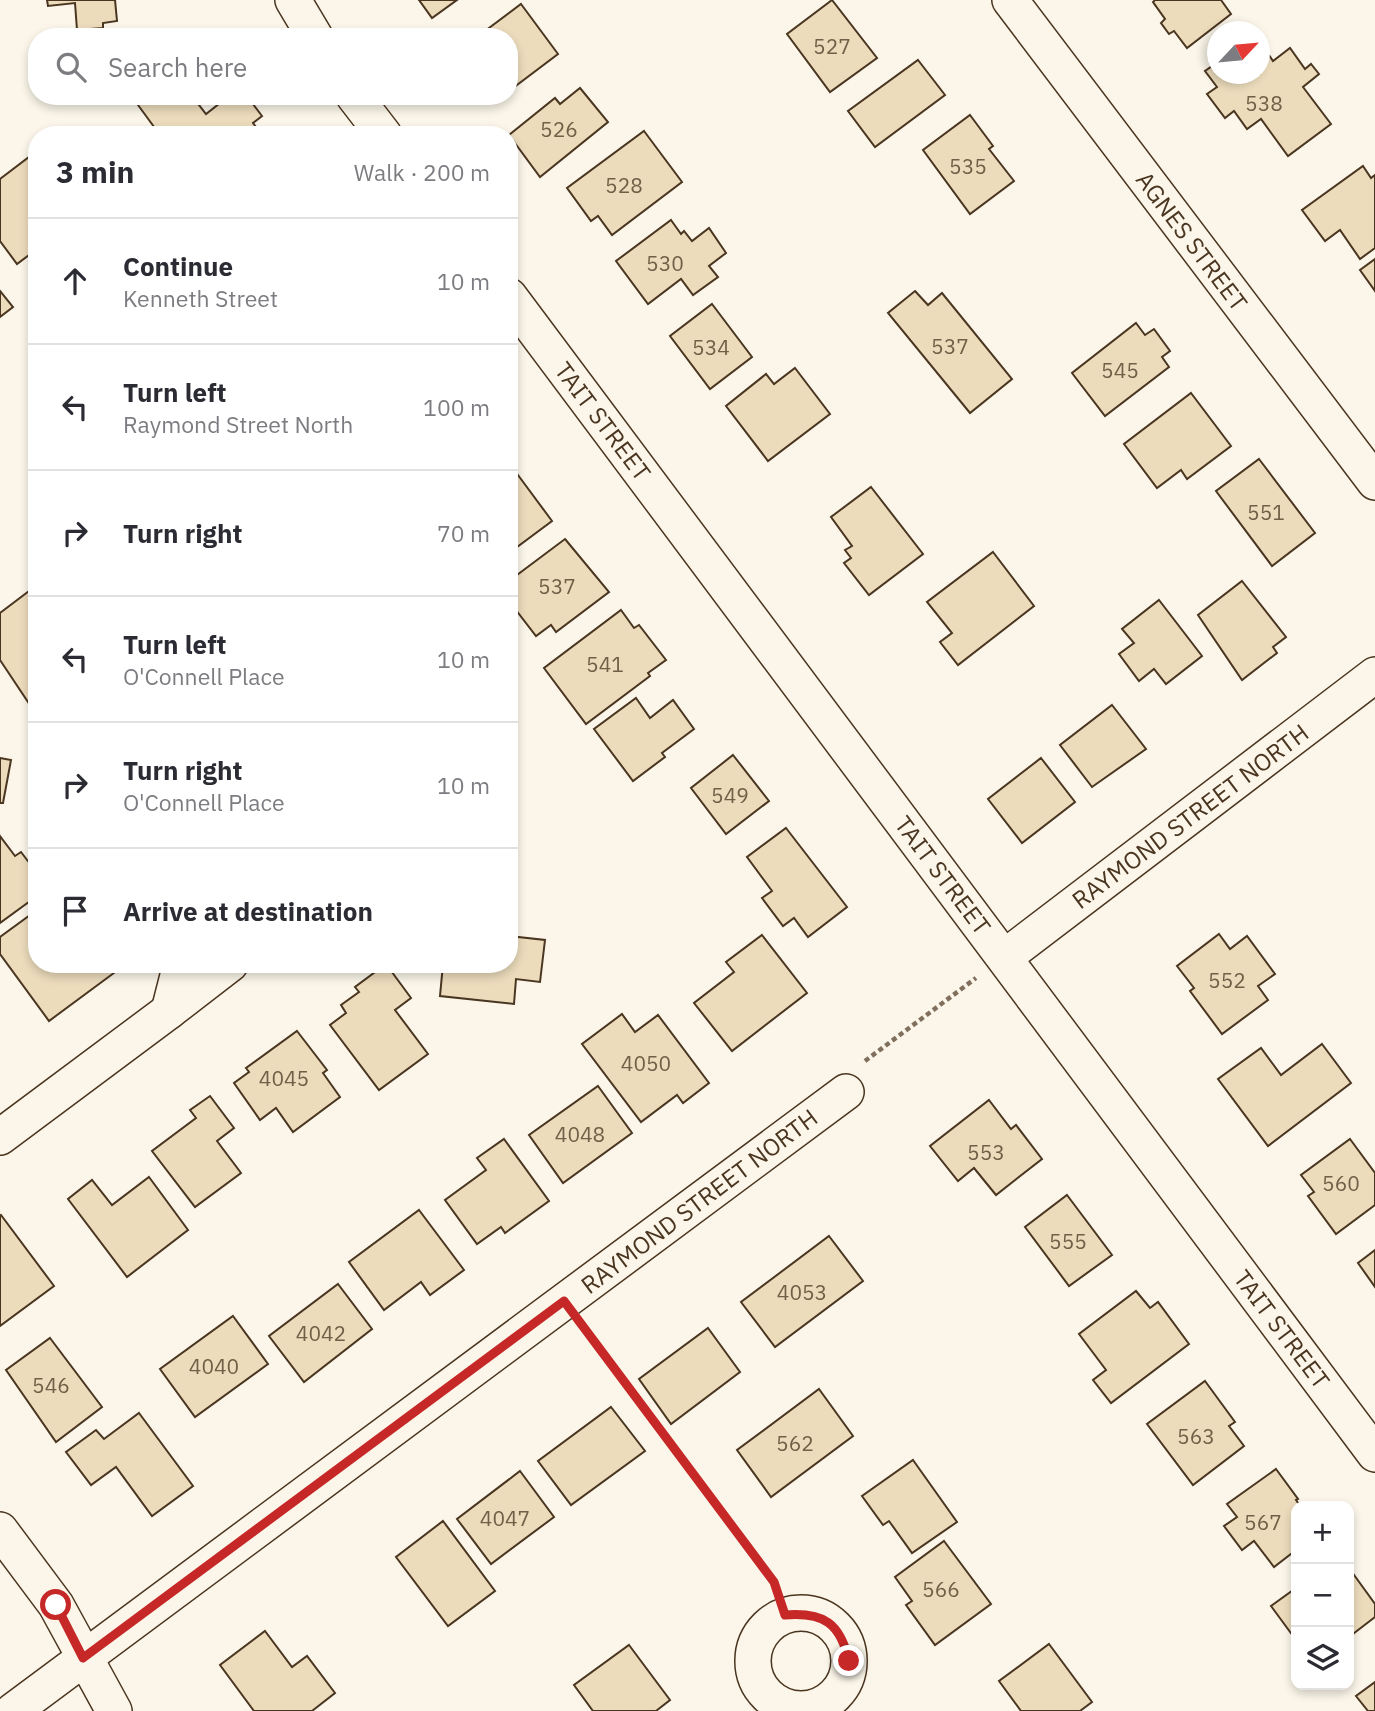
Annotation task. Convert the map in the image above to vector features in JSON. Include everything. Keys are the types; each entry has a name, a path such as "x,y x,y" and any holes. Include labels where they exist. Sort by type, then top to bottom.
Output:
{"street":[{"path":"293,0 310,28"},
{"name":"AGNES STREET","path":"1010,0 1375,482"},
{"path":"361,105 377,126"},
{"name":"TAIT STREET","path":"518,308 1375,1454"},
{"name":"RAYMOND STREET NORTH","path":"1005,957 1375,675"},
{"path":"169,1011 179,973"},
{"path":"0,1137 218,973"},
{"name":"RAYMOND STREET NORTH","path":"13,1711 846,1092"},
{"path":"0,1530 56,1605 114,1711"},
{"path":"808,1613 829,1622 844,1639 849,1661 844,1683 833,1706 808,1709 784,1707 764,1693 754,1672 754,1648 765,1628 785,1615 808,1613"}],"path":[{"path":"846,1092 867,1057 1005,957"},
{"path":"564,1301 774,1582 785,1615"}],"building":[{"path":"47,0 115,0 117,21 103,23 103,28 77,28 75,3 48,6"},
{"path":"419,0 457,0 432,18"},
{"path":"832,0 877,58 830,92 787,34"},
{"path":"1221,0 1231,14 1222,21 1207,21 1207,33 1187,48 1174,31 1169,34 1161,23 1165,19 1153,2"},
{"path":"521,4 558,54 518,84 518,28 489,28"},
{"path":"1290,48 1305,69 1311,64 1319,74 1303,87 1331,124 1288,156 1261,119 1247,129 1234,111 1225,118 1207,94 1217,87 1215,84 1270,84 1270,57 1273,61"},
{"path":"918,60 945,95 875,147 848,111"},
{"path":"580,88 608,122 540,177 518,147 518,128 555,98 560,104"},
{"path":"138,105 199,105 206,114 218,105 254,105 262,116 253,123 255,126 153,126"},
{"path":"970,115 993,146 989,149 1014,181 970,214 923,150"},
{"path":"644,131 682,182 612,235 598,216 591,221 567,188"},
{"path":"28,158 28,256 17,264 0,241 0,179"},
{"path":"1363,166 1371,178 1375,175 1375,248 1360,259 1340,230 1325,241 1302,210"},
{"path":"671,220 681,234 684,231 692,241 709,228 726,253 709,266 718,277 693,295 681,279 648,304 616,261"},
{"path":"1375,259 1375,291 1360,270"},
{"path":"0,291 13,307 0,317"},
{"path":"915,291 928,305 942,293 1012,379 970,413 888,313"},
{"path":"712,304 752,357 710,389 670,336"},
{"path":"1136,323 1145,335 1154,329 1170,351 1162,357 1169,367 1105,416 1072,373"},
{"path":"795,368 830,414 768,461 726,406 766,374 774,384"},
{"path":"1191,393 1231,446 1187,479 1181,470 1157,488 1124,444"},
{"path":"1259,459 1315,533 1272,566 1216,491"},
{"path":"518,475 552,521 518,546"},
{"path":"871,487 923,554 869,595 844,563 851,558 845,550 852,546 831,517"},
{"path":"565,539 609,592 556,632 551,625 536,636 518,613 518,574"},
{"path":"993,552 1034,606 958,665 940,642 952,633 927,602"},
{"path":"1242,581 1286,637 1273,647 1277,653 1242,680 1198,615"},
{"path":"28,592 28,702 0,660 0,613"},
{"path":"1159,600 1202,656 1166,684 1154,669 1139,681 1119,654 1134,643 1122,629"},
{"path":"621,610 634,628 639,625 666,660 648,673 650,676 586,724 544,668"},
{"path":"636,698 650,718 673,700 694,729 662,753 665,757 633,781 594,729"},
{"path":"1112,705 1146,749 1092,787 1060,745"},
{"path":"733,755 769,801 726,834 691,788"},
{"path":"0,758 11,760 3,803 0,803"},
{"path":"1041,758 1075,802 1022,843 988,799"},
{"path":"786,828 847,907 808,937 794,918 783,926 762,898 772,891 747,857"},
{"path":"0,836 15,856 21,852 28,861 28,903 0,923"},
{"path":"28,917 28,973 114,973 49,1021 0,954 0,937"},
{"path":"1219,934 1230,949 1247,936 1275,974 1258,986 1268,1000 1222,1034 1190,991 1194,988 1177,966"},
{"path":"762,935 807,993 732,1051 694,1003 734,972 726,962"},
{"path":"518,937 545,940 540,982 516,979 514,1004 440,996 442,973 518,973"},
{"path":"374,973 393,973 411,998 395,1010 428,1054 379,1090 330,1025 346,1013 341,1005 359,992 355,987"},
{"path":"622,1014 635,1032 658,1015 709,1083 683,1103 677,1095 641,1122 582,1044"},
{"path":"297,1031 327,1070 323,1073 340,1097 293,1132 276,1108 260,1120 234,1083 249,1072 246,1068"},
{"path":"1322,1044 1351,1083 1268,1146 1218,1079 1261,1048 1281,1075"},
{"path":"598,1086 632,1133 563,1183 529,1135"},
{"path":"210,1096 234,1128 217,1141 241,1173 195,1207 152,1151 196,1118 190,1110"},
{"path":"989,1100 1011,1129 1016,1125 1042,1159 996,1195 974,1168 958,1181 930,1146"},
{"path":"504,1139 549,1201 505,1233 501,1227 477,1244 445,1200 486,1170 477,1158"},
{"path":"1350,1139 1375,1173 1375,1205 1336,1234 1308,1196 1314,1192 1301,1175"},
{"path":"149,1177 188,1230 127,1277 68,1199 92,1180 112,1205"},
{"path":"1067,1195 1112,1255 1069,1286 1025,1227"},
{"path":"419,1210 464,1270 430,1295 421,1282 384,1310 349,1262"},
{"path":"0,1216 54,1286 0,1326"},
{"path":"829,1236 863,1281 775,1347 741,1302"},
{"path":"1375,1250 1375,1287 1358,1263"},
{"path":"338,1284 372,1329 304,1382 269,1336"},
{"path":"1136,1291 1150,1308 1158,1302 1189,1344 1111,1403 1093,1380 1106,1370 1079,1334"},
{"path":"233,1316 268,1364 195,1417 160,1369"},
{"path":"708,1328 740,1372 671,1424 639,1379"},
{"path":"50,1338 102,1407 56,1442 6,1370"},
{"path":"1205,1381 1235,1422 1229,1426 1244,1446 1193,1485 1147,1424"},
{"path":"819,1389 853,1436 771,1497 737,1450"},
{"path":"611,1407 645,1451 571,1505 538,1461"},
{"path":"139,1413 193,1486 152,1516 116,1467 91,1485 66,1452 96,1430 104,1439"},
{"path":"913,1460 957,1522 912,1553 889,1521 883,1525 862,1496"},
{"path":"1276,1469 1298,1499 1291,1501 1291,1554 1274,1567 1254,1541 1242,1550 1224,1526 1237,1517 1227,1504"},
{"path":"520,1471 554,1517 491,1564 457,1519"},
{"path":"443,1521 495,1591 448,1626 396,1557"},
{"path":"944,1541 991,1604 935,1645 906,1605 912,1601 895,1577"},
{"path":"1354,1575 1375,1604 1375,1617 1354,1633"},
{"path":"1291,1592 1291,1633 1271,1606"},
{"path":"265,1631 292,1667 307,1656 335,1693 312,1711 254,1711 220,1665"},
{"path":"1049,1644 1092,1702 1080,1711 1021,1711 999,1681"},
{"path":"629,1645 670,1700 656,1711 593,1711 574,1685"},
{"path":"1375,1682 1375,1711 1368,1711 1356,1696"}],"route":[{"path":"56,1605 83,1658 564,1301 774,1582 785,1615 808,1613 829,1622 844,1639 849,1661"}]}
